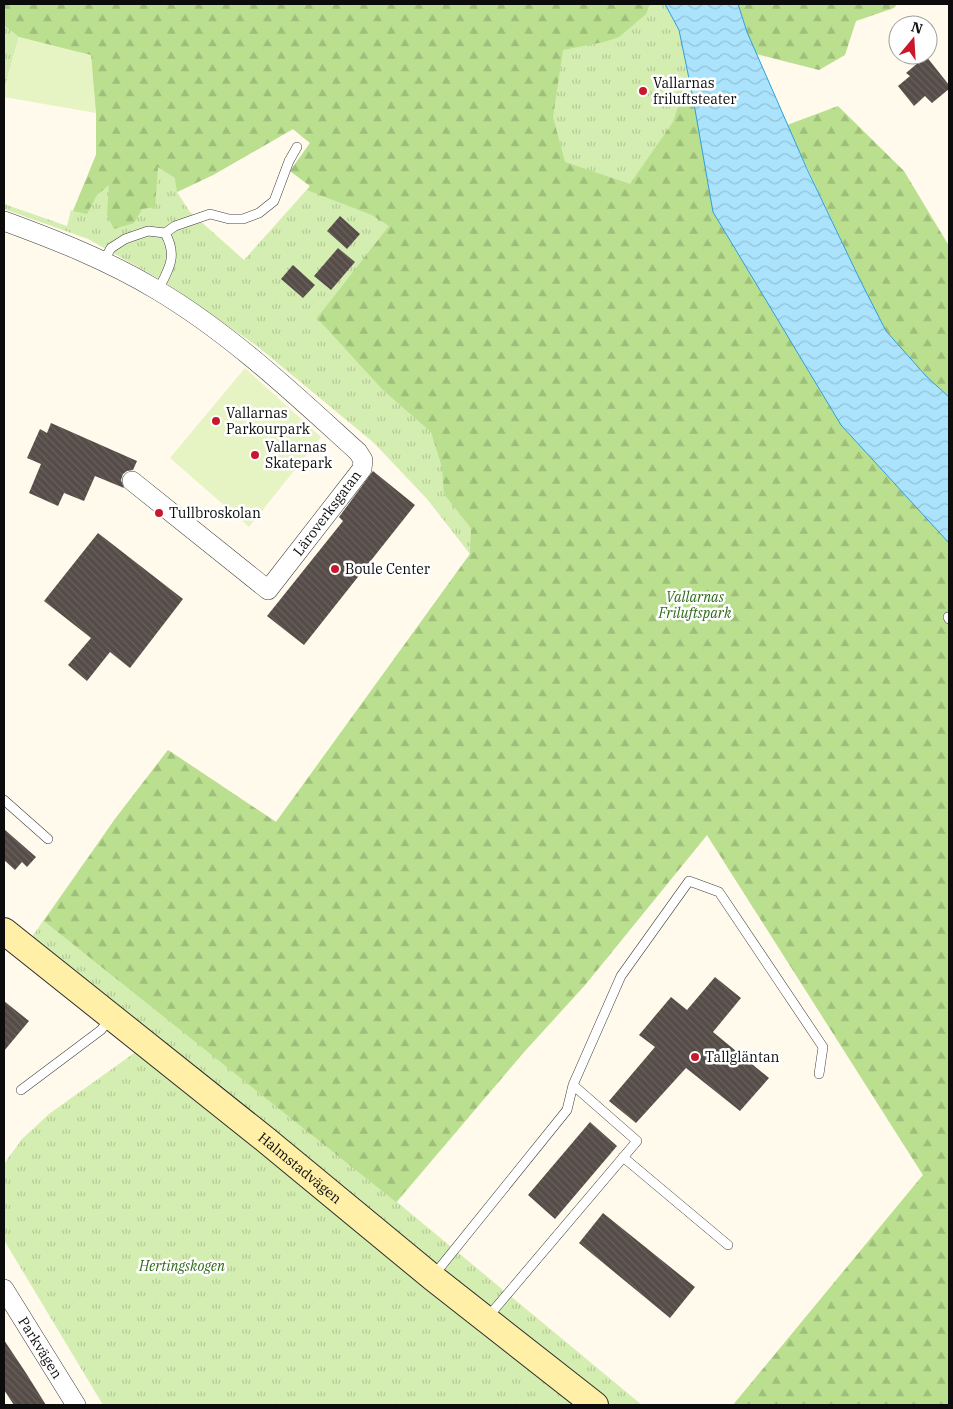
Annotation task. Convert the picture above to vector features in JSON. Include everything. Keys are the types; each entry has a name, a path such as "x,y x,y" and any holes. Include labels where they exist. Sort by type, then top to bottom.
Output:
{"main road":[{"name":"Halmstadvägen","path":"4,931 112,1016 432,1277 595,1405"}],"street":[{"name":"Läroverksgatan","path":"4,221 59,240 158,290 219,332 277,379 358,452 363,460 362,468 268,590 132,481"},
{"name":"Parkvägen","path":"4,1289 76,1405"}],"lane":[{"path":"103,262 111,248 125,239 148,231 166,233 175,226 210,214 229,219 243,219 259,213 274,201 289,161 297,147"},
{"path":"158,290 173,256 171,243 166,233"},
{"path":"4,800 48,839"},
{"path":"432,1277 567,1110 573,1085 621,976 689,881 719,892 823,1047 819,1074"},
{"path":"20,1090 102,1030 112,1016"},
{"path":"486,1319 637,1141 573,1085"},
{"path":"623,1157 728,1245"}],"green space":[{"name":"Vallarnas Friluftspark","path":"4,4 665,4 679,30 693,98 841,425 949,543 949,1405 733,1405 923,1175 707,835 585,985 524,1052 397,1202 642,1405 103,1405 4,1240 4,1164 22,1139 49,1114 137,1051 19,955 115,819 168,750 276,822 470,554 427,499 374,443 257,346 163,281 88,239 4,209 4,204 67,226 71,210 73,211 96,155 96,113 19,37 4,90","holes":["293,129 310,143 290,171 310,186 244,260 190,212 177,192 213,175"]},
{"name":"Vallarnas Friluftspark","path":"4,4 650,4 646,14 619,37 563,50 553,117 565,162 630,184 673,122 680,101 693,98 713,212 841,425 949,543 949,1405 733,1405 923,1175 707,835 585,985 524,1052 396,1202 44,921 115,819 168,750 276,822 470,554 471,528 444,494 442,467 431,432 383,390 317,318 389,226 372,215 307,190 310,186 290,171 310,143 293,129 213,175 177,192 175,178 158,167 155,207 142,209 134,223 114,229 107,215 109,185 97,195 87,214 73,211 96,155 96,113 91,56 19,37 4,25"},
{"path":"738,4 897,4 894,8 856,21 845,55 819,70 756,54"},
{"path":"19,37 91,55 96,113 4,97 4,90"},
{"path":"838,106 904,171 949,246 949,397 926,376 886,332 787,125"},
{"name":"Vallarnas Skatepark","path":"245,368 321,437 249,527 170,458"}],"water":[{"path":"665,4 738,4 747,32 807,169 886,331 926,376 949,397 949,543 841,425 713,212 679,30"}],"building":[{"path":"915,65 933,65 949,85 949,89 932,103 925,96 914,106 898,86 910,76 906,73"},
{"path":"340,216 360,234 347,249 327,231"},
{"path":"338,248 355,262 331,290 314,276"},
{"path":"293,265 315,285 303,298 281,279"},
{"path":"51,423 137,461 133,470 123,474 121,480 124,488 95,476 84,501 64,493 58,506 29,493 41,464 27,458 40,429 47,433"},
{"name":"Boule Center","path":"373,471 415,505 304,645 267,616 343,521 339,517"},
{"path":"98,533 183,599 130,668 110,652 87,681 68,665 91,638 44,601"},
{"path":"4,829 36,857 27,867 22,862 15,870 4,860"},
{"name":"Tallgläntan","path":"715,977 741,998 713,1032 769,1078 740,1111 686,1068 636,1123 609,1101 655,1047 639,1035 671,997 687,1010"},
{"path":"4,1001 29,1021 4,1051"},
{"path":"590,1122 617,1146 555,1219 528,1195"},
{"path":"603,1213 695,1287 670,1318 579,1243"},
{"path":"4,1340 46,1405 14,1405 4,1390"}],"place":[{"name":"Vallarnas friluftsteater","path":"643,91"},
{"name":"Vallarnas Parkourpark","path":"216,421"},
{"name":"Vallarnas Skatepark","path":"255,455"},
{"name":"Tullbroskolan","path":"159,513"},
{"name":"Boule Center","path":"335,569"},
{"name":"Tallgläntan","path":"695,1057"}],"park label":[{"name":"Hertingskogen","path":"182,1266"}]}
